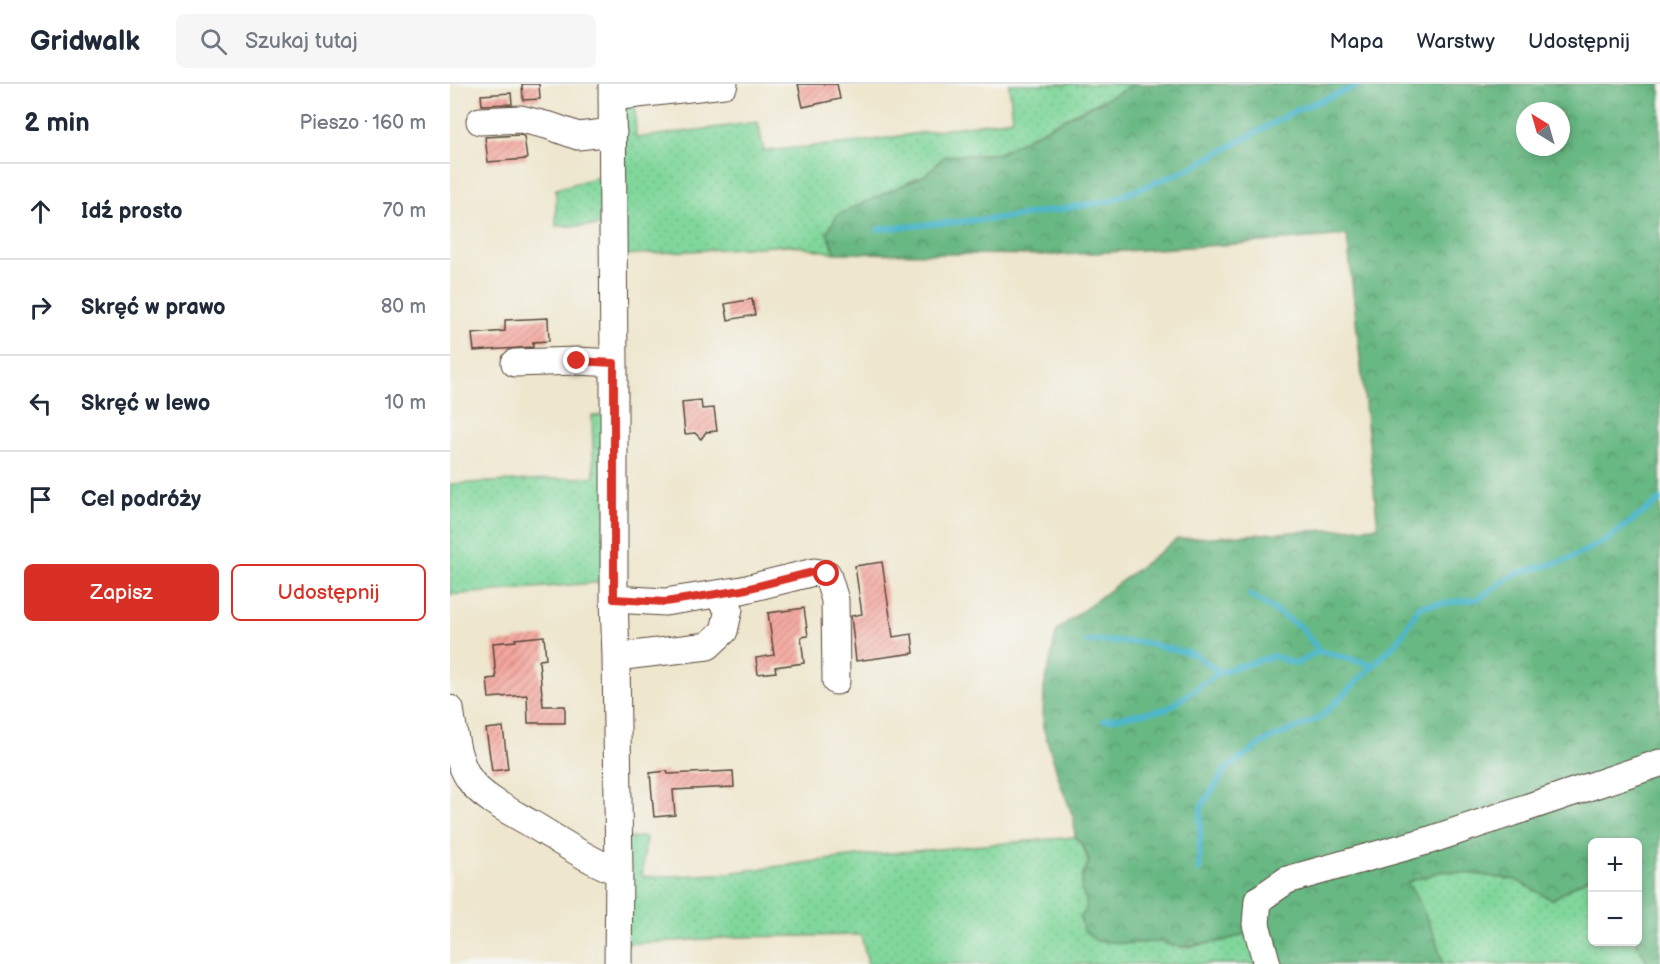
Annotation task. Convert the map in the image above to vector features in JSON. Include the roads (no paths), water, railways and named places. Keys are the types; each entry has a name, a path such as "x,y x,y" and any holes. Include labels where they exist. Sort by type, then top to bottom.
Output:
{"street":[{"path":"618,964 612,90 724,84"},
{"path":"480,121 521,119 578,136 613,132"},
{"path":"515,363 577,361 614,363"},
{"path":"614,599 665,602 742,590 813,572 827,574 835,600 836,681"},
{"path":"616,657 708,646 724,631 729,609 716,594"},
{"path":"450,709 456,748 471,782 493,801 598,864 619,872"},
{"path":"1267,964 1256,924 1258,900 1287,880 1430,840 1660,763"}],"waterway":[{"path":"879,229 1012,217 1110,201 1191,168 1297,110 1362,84"},
{"path":"1199,870 1201,807 1226,769 1265,741 1320,718 1398,641 1420,606 1478,599 1515,574 1567,560 1605,541 1660,500"},
{"path":"1250,595 1301,627 1319,651"},
{"path":"1087,641 1141,642 1194,654 1220,672"},
{"path":"1104,720 1167,709 1220,672 1274,656 1296,664 1319,651 1374,665"}]}
